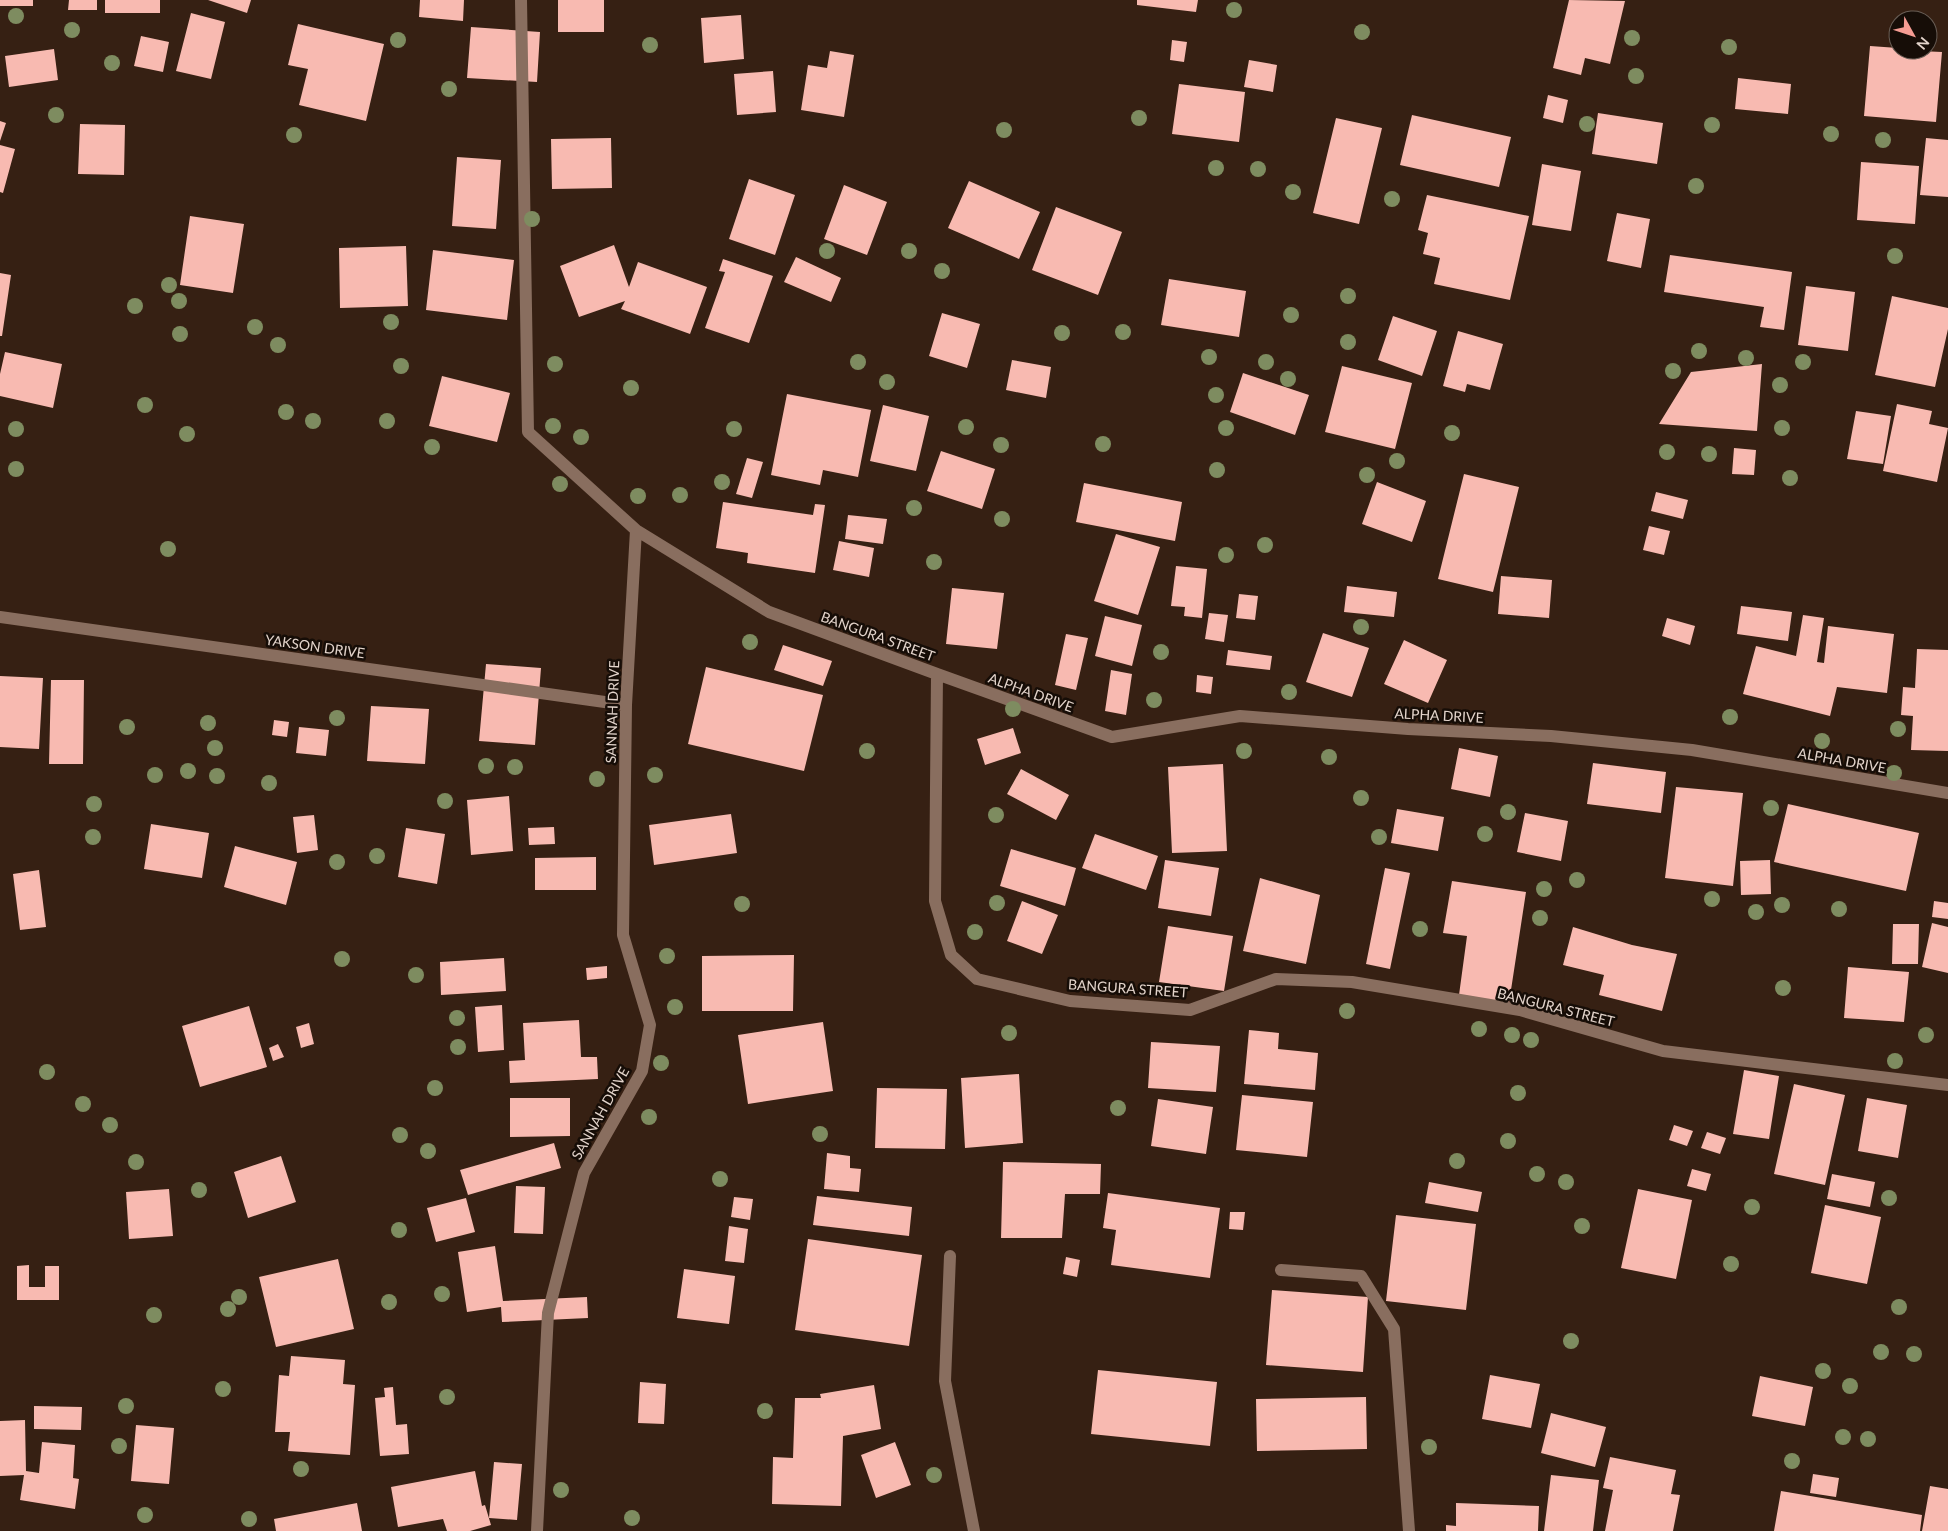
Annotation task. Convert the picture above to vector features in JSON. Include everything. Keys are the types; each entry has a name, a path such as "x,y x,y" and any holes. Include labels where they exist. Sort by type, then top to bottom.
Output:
{"street":[{"name":"BANGURA STREET","path":"521,0 528,432 636,530 769,612 937,674 936,900 951,955 977,980 1070,1001 1190,1010 1276,979 1352,982 1520,1010 1663,1051 1948,1085"},
{"name":"SANNAH DRIVE","path":"537,1531 548,1313 584,1173 642,1071 650,1025 623,935 626,705 636,530"},
{"name":"YAKSON DRIVE","path":"0,617 626,705"},
{"name":"ALPHA DRIVE","path":"937,674 1112,737 1240,716 1408,729 1551,736 1692,750 1948,793"},
{"path":"950,1256 945,1381 974,1531"},
{"path":"1280,1270 1360,1276 1394,1329 1409,1531"}],"building":[{"path":"0,0 33,0 33,6 0,6"},
{"path":"69,0 97,0 97,10 68,10"},
{"path":"105,0 160,0 160,13 105,13"},
{"path":"208,0 251,0 247,13"},
{"path":"420,0 464,0 463,21 419,17"},
{"path":"558,0 604,0 604,32 558,32"},
{"path":"1137,0 1198,0 1196,12 1137,5"},
{"path":"1569,0 1625,1 1610,64 1585,58 1581,75 1553,68"},
{"path":"191,13 225,22 211,79 176,71"},
{"path":"741,15 744,59 704,63 701,18"},
{"path":"298,24 384,44 366,121 299,105 308,69 288,65"},
{"path":"471,27 540,32 537,82 467,78"},
{"path":"141,36 169,42 163,72 134,66"},
{"path":"1172,40 1187,42 1184,62 1170,60"},
{"path":"1870,46 1888,47 1888,60 1938,60 1938,52 1942,52 1936,122 1864,116"},
{"path":"54,49 58,80 9,87 5,56"},
{"path":"830,51 854,55 844,117 801,110 808,65 827,68"},
{"path":"1249,60 1277,65 1273,92 1244,87"},
{"path":"773,71 776,112 737,115 734,74"},
{"path":"1738,78 1791,84 1788,114 1735,109"},
{"path":"1179,84 1245,92 1239,142 1172,134"},
{"path":"1548,95 1568,100 1563,123 1543,118"},
{"path":"1598,113 1663,123 1657,164 1592,154"},
{"path":"1412,115 1511,137 1499,187 1400,165"},
{"path":"1336,118 1382,128 1359,224 1313,213"},
{"path":"0,121 6,123 0,141"},
{"path":"80,124 125,125 124,175 78,174"},
{"path":"611,138 612,188 552,189 551,139"},
{"path":"1926,138 1948,140 1948,197 1920,195"},
{"path":"0,145 15,149 3,193 0,192"},
{"path":"457,157 501,160 496,229 452,226"},
{"path":"1861,162 1919,166 1915,224 1857,220"},
{"path":"1542,164 1581,171 1571,231 1532,225"},
{"path":"749,179 795,195 775,255 729,239"},
{"path":"969,181 1040,212 1019,259 948,228"},
{"path":"844,185 887,202 867,255 824,239"},
{"path":"1427,195 1529,216 1510,300 1434,284 1440,258 1423,254 1428,233 1418,230"},
{"path":"1056,207 1122,232 1098,295 1032,270"},
{"path":"1617,213 1650,219 1641,268 1607,261"},
{"path":"190,216 244,224 233,293 180,285"},
{"path":"614,245 629,287 638,262 707,287 690,334 621,309 625,301 579,317 560,266"},
{"path":"406,246 408,306 340,308 339,248"},
{"path":"433,250 514,260 507,320 426,310"},
{"path":"1670,255 1792,272 1784,330 1760,327 1764,307 1664,292"},
{"path":"796,257 841,278 831,302 784,282"},
{"path":"723,259 773,276 749,343 705,328 725,272 719,271"},
{"path":"0,273 11,275 2,336 0,336"},
{"path":"1169,279 1246,291 1239,337 1161,325"},
{"path":"1806,286 1855,292 1848,351 1798,345"},
{"path":"1892,296 1948,308 1948,329 1935,387 1875,375"},
{"path":"942,313 980,324 967,368 929,356"},
{"path":"1393,316 1437,331 1422,376 1378,360"},
{"path":"1458,331 1503,344 1490,390 1467,384 1465,392 1443,386"},
{"path":"5,352 62,364 53,408 0,396 0,374"},
{"path":"1012,360 1051,367 1046,398 1006,390"},
{"path":"1762,364 1757,431 1659,424 1691,372"},
{"path":"1342,366 1412,383 1395,449 1325,432"},
{"path":"1243,373 1309,395 1295,435 1230,412"},
{"path":"442,376 510,393 497,442 429,426"},
{"path":"787,394 871,410 858,477 823,470 820,485 771,475"},
{"path":"1897,404 1932,411 1929,424 1948,428 1937,482 1883,471"},
{"path":"883,405 929,416 916,471 870,461"},
{"path":"1856,411 1891,416 1883,464 1847,459"},
{"path":"1734,448 1756,450 1754,475 1732,474"},
{"path":"941,451 995,469 982,509 927,491"},
{"path":"747,458 763,462 752,498 736,494"},
{"path":"1464,474 1519,487 1493,592 1438,579"},
{"path":"1377,482 1426,501 1412,542 1362,524"},
{"path":"1084,483 1182,502 1175,541 1076,522"},
{"path":"1656,492 1688,500 1683,519 1651,511"},
{"path":"723,502 813,515 815,504 825,505 815,573 747,563 748,553 716,548"},
{"path":"848,515 887,519 883,544 845,539"},
{"path":"1649,526 1670,531 1664,555 1643,550"},
{"path":"1116,534 1160,547 1138,615 1094,601"},
{"path":"839,541 874,548 869,577 833,570"},
{"path":"1176,566 1207,569 1202,618 1184,616 1185,607 1171,606"},
{"path":"1501,576 1552,580 1549,618 1498,614"},
{"path":"1347,586 1397,592 1394,617 1344,612"},
{"path":"952,588 1004,593 997,649 946,644"},
{"path":"1239,594 1258,596 1255,620 1236,618"},
{"path":"1741,606 1792,612 1788,641 1737,634"},
{"path":"1209,613 1228,615 1224,642 1205,639"},
{"path":"1803,615 1824,618 1817,662 1824,663 1828,626 1894,634 1887,693 1837,687 1830,716 1743,694 1756,646 1796,656"},
{"path":"1105,616 1142,625 1132,666 1095,656"},
{"path":"1667,618 1695,626 1690,645 1662,636"},
{"path":"1323,633 1369,648 1352,697 1306,682"},
{"path":"1066,634 1088,638 1076,690 1055,685"},
{"path":"1404,640 1447,660 1428,703 1384,684"},
{"path":"783,645 832,661 823,686 774,670"},
{"path":"1917,649 1948,650 1948,751 1911,750 1913,716 1901,715 1903,687 1915,688"},
{"path":"1228,650 1272,656 1270,670 1226,665"},
{"path":"486,664 541,668 535,745 479,741"},
{"path":"706,667 823,695 804,771 688,744"},
{"path":"1111,670 1132,674 1126,715 1105,711"},
{"path":"1197,675 1213,677 1211,694 1196,692"},
{"path":"0,676 43,678 39,749 0,747"},
{"path":"51,680 84,680 83,764 49,764"},
{"path":"371,706 429,709 425,764 367,761"},
{"path":"274,720 289,722 287,737 272,735"},
{"path":"299,727 329,730 326,756 296,753"},
{"path":"1013,728 1021,753 985,765 977,739"},
{"path":"1459,748 1498,756 1490,797 1451,789"},
{"path":"1593,763 1666,772 1661,813 1587,804"},
{"path":"1223,764 1227,851 1172,853 1168,767"},
{"path":"1021,769 1069,795 1056,820 1007,794"},
{"path":"1676,787 1743,793 1733,886 1665,878"},
{"path":"509,796 513,851 471,855 467,800"},
{"path":"1788,804 1919,833 1906,891 1774,862"},
{"path":"1397,809 1444,817 1438,851 1391,843"},
{"path":"1525,813 1568,821 1561,861 1517,852"},
{"path":"731,814 737,853 654,865 649,825"},
{"path":"314,815 318,850 297,853 293,817"},
{"path":"151,824 209,833 202,878 144,869"},
{"path":"554,827 555,844 529,845 528,828"},
{"path":"406,828 445,834 437,884 398,877"},
{"path":"1095,834 1158,856 1146,890 1082,868"},
{"path":"235,846 297,862 286,905 224,887"},
{"path":"1011,849 1076,868 1065,906 1000,886"},
{"path":"596,857 596,890 535,890 535,858"},
{"path":"1165,860 1219,868 1211,916 1158,908"},
{"path":"1770,860 1771,894 1741,895 1740,861"},
{"path":"1385,868 1410,873 1390,969 1366,964"},
{"path":"39,870 46,927 20,930 13,874"},
{"path":"1260,878 1320,895 1306,964 1243,951"},
{"path":"1452,881 1526,892 1509,1003 1459,995 1467,936 1443,933"},
{"path":"1022,901 1058,915 1042,954 1007,941"},
{"path":"1934,901 1948,903 1948,919 1932,917"},
{"path":"1932,923 1948,927 1948,973 1922,967"},
{"path":"1893,924 1919,924 1918,964 1892,964"},
{"path":"1168,926 1233,936 1224,991 1159,982"},
{"path":"1573,927 1632,945 1677,954 1662,1011 1599,995 1604,975 1563,965"},
{"path":"794,955 793,1011 702,1011 702,956"},
{"path":"504,958 506,991 441,995 440,962"},
{"path":"607,966 607,978 587,980 586,968"},
{"path":"1848,967 1909,972 1904,1022 1844,1018"},
{"path":"502,1005 504,1050 478,1052 475,1007"},
{"path":"249,1006 267,1067 200,1087 182,1026"},
{"path":"579,1020 581,1057 597,1057 598,1079 510,1083 509,1061 525,1060 523,1023"},
{"path":"823,1022 833,1091 748,1104 738,1035"},
{"path":"309,1023 314,1044 301,1048 296,1027"},
{"path":"1249,1030 1279,1033 1278,1049 1318,1053 1315,1090 1244,1084"},
{"path":"1151,1042 1220,1046 1216,1092 1148,1088"},
{"path":"278,1044 284,1057 273,1061 269,1048"},
{"path":"1744,1070 1779,1076 1769,1139 1733,1134"},
{"path":"1019,1074 1023,1143 965,1148 961,1078"},
{"path":"1794,1084 1845,1095 1825,1185 1774,1174"},
{"path":"877,1088 947,1089 945,1149 875,1148"},
{"path":"1242,1095 1313,1102 1307,1157 1236,1150"},
{"path":"510,1098 570,1098 570,1136 510,1137"},
{"path":"1867,1098 1907,1105 1898,1158 1858,1151"},
{"path":"1158,1099 1213,1107 1206,1154 1151,1146"},
{"path":"1674,1125 1693,1131 1687,1146 1669,1140"},
{"path":"1707,1132 1726,1138 1720,1154 1701,1148"},
{"path":"554,1143 561,1168 468,1195 460,1170"},
{"path":"827,1153 850,1156 850,1168 861,1169 859,1192 824,1189"},
{"path":"281,1156 296,1202 248,1218 234,1172"},
{"path":"1003,1162 1101,1164 1100,1194 1065,1194 1062,1238 1001,1238"},
{"path":"1692,1169 1711,1174 1706,1191 1687,1186"},
{"path":"1832,1174 1875,1182 1870,1207 1827,1199"},
{"path":"1429,1182 1482,1192 1478,1212 1425,1203"},
{"path":"516,1186 545,1187 543,1234 514,1233"},
{"path":"169,1189 173,1236 129,1239 126,1192"},
{"path":"1638,1189 1692,1200 1676,1279 1621,1268"},
{"path":"1108,1193 1220,1208 1210,1278 1111,1265 1116,1230 1103,1228"},
{"path":"817,1196 912,1207 909,1236 813,1225"},
{"path":"734,1197 753,1199 750,1220 731,1217"},
{"path":"466,1198 475,1232 436,1242 427,1208"},
{"path":"1825,1205 1881,1217 1867,1284 1811,1273"},
{"path":"1230,1212 1245,1212 1243,1230 1229,1229"},
{"path":"1396,1215 1476,1224 1466,1310 1386,1301"},
{"path":"729,1226 748,1229 744,1263 725,1261"},
{"path":"808,1239 922,1255 909,1346 795,1330"},
{"path":"495,1246 503,1301 587,1297 588,1318 502,1322 501,1307 467,1312 458,1252"},
{"path":"1066,1257 1080,1260 1077,1277 1063,1274"},
{"path":"338,1259 354,1329 276,1347 259,1277"},
{"path":"29,1265 29,1287 45,1287 45,1266 59,1266 59,1300 17,1300 17,1266"},
{"path":"684,1269 735,1276 729,1324 677,1318"},
{"path":"1272,1290 1368,1297 1363,1372 1266,1365"},
{"path":"291,1356 345,1360 343,1384 355,1385 350,1455 288,1451 290,1432 275,1432 279,1375 289,1376"},
{"path":"1098,1370 1217,1382 1210,1446 1091,1434"},
{"path":"1490,1375 1540,1384 1531,1428 1482,1419"},
{"path":"1760,1376 1813,1387 1805,1426 1752,1416"},
{"path":"640,1382 666,1384 664,1424 638,1423"},
{"path":"874,1385 881,1429 843,1436 841,1506 772,1504 773,1457 793,1458 795,1398 821,1398 820,1394"},
{"path":"393,1387 396,1425 407,1424 409,1454 380,1456 375,1398 385,1397 384,1388"},
{"path":"1366,1397 1367,1449 1257,1451 1256,1399"},
{"path":"34,1406 82,1407 81,1430 34,1429"},
{"path":"1551,1413 1606,1427 1595,1467 1541,1453"},
{"path":"25,1420 26,1471 39,1473 42,1442 75,1445 73,1478 79,1479 75,1509 20,1500 24,1475 0,1476 0,1421"},
{"path":"136,1425 174,1428 169,1484 131,1481"},
{"path":"895,1442 911,1485 876,1498 861,1455"},
{"path":"1610,1457 1676,1470 1671,1494 1680,1495 1673,1531 1605,1531 1613,1490 1603,1488"},
{"path":"494,1462 522,1464 517,1520 489,1518"},
{"path":"475,1471 482,1506 485,1505 491,1525 470,1531 447,1531 443,1519 398,1527 391,1487"},
{"path":"1813,1474 1839,1478 1836,1497 1810,1493"},
{"path":"1551,1475 1599,1480 1593,1531 1544,1531"},
{"path":"1930,1486 1948,1489 1948,1531 1922,1531"},
{"path":"1781,1491 1922,1515 1920,1531 1774,1531"},
{"path":"357,1503 362,1531 276,1531 274,1519"},
{"path":"1456,1503 1539,1506 1538,1531 1446,1531 1446,1525 1456,1526"}]}
